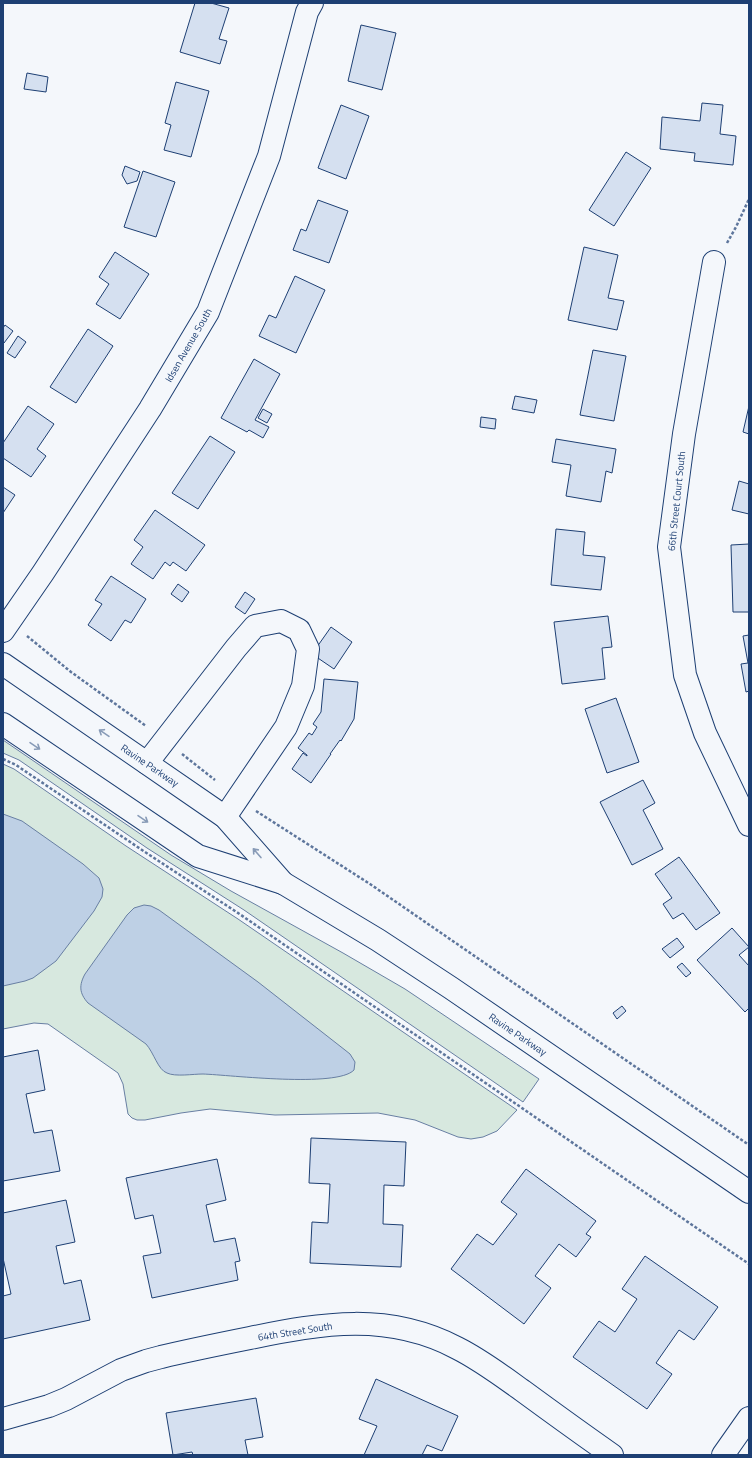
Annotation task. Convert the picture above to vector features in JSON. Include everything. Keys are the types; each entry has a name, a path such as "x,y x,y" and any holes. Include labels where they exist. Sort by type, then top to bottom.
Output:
{"street":[{"name":"Idsen Avenue South","path":"3,631 43,573 150,409 208,312 269,156 307,12 312,3"},
{"name":"66th Street Court South","path":"714,262 684,434 669,547 685,675 705,733 749,824"},
{"path":"147,763 236,648 255,626 281,621 299,630 308,648 302,686 286,727 225,817"},
{"name":"Ravine Parkway","path":"3,664 225,817 283,883"},
{"name":"Ravine Parkway","path":"3,724 198,856 283,883 408,960 749,1192"},
{"name":"64th Street South","path":"3,1419 49,1406 66,1399 121,1370 161,1357 313,1326 329,1324 369,1324 383,1325 416,1332 444,1342 468,1354 503,1376 612,1455"},
{"path":"723,1455 749,1418"}],"path":[{"path":"714,262 736,227 749,199"},
{"path":"33,640 71,672 130,714 238,799 293,836 370,884 749,1145"},
{"path":"3,759 16,765 241,915 749,1264"}],"shaded area":[{"path":"3,740 171,855 231,891 405,989 539,1079 523,1102 244,910 147,848 19,760 3,753"},
{"path":"3,764 14,769 126,846 238,919 517,1110 497,1131 483,1137 471,1139 458,1137 415,1120 378,1113 275,1115 210,1109 145,1120 137,1120 132,1118 128,1114 123,1084 118,1073 48,1024 34,1023 3,1029"}],"water":[{"path":"3,814 22,821 83,864 99,878 103,889 102,897 94,911 56,961 33,978 3,986"},
{"path":"144,905 151,906 159,910 258,982 345,1050 350,1054 355,1062 354,1070 344,1075 327,1078 306,1079 258,1078 203,1074 175,1075 164,1071 146,1044 88,1003 83,996 81,989 85,974 127,915 134,908"}],"building":[{"path":"195,3 211,3 229,8 219,39 227,41 220,64 180,52"},
{"path":"361,25 396,33 382,90 348,81"},
{"path":"27,73 48,77 46,92 24,89"},
{"path":"176,82 209,91 191,157 164,150 171,125 165,123"},
{"path":"702,103 723,105 720,134 736,136 733,165 694,161 695,153 660,149 662,117 700,121"},
{"path":"341,105 369,116 346,179 318,168"},
{"path":"626,152 651,168 614,226 589,210"},
{"path":"125,166 140,172 137,181 127,184 122,175"},
{"path":"143,171 175,182 156,237 124,227"},
{"path":"318,200 348,211 329,263 293,250 301,229 306,231"},
{"path":"584,247 618,255 608,298 624,301 617,330 568,320"},
{"path":"115,252 149,274 120,319 96,304 109,284 99,277"},
{"path":"295,276 325,290 296,353 259,336 269,315 276,318"},
{"path":"5,325 13,331 4,343 3,328"},
{"path":"88,329 113,346 76,403 50,387"},
{"path":"18,336 26,342 15,358 7,353"},
{"path":"593,350 626,356 614,421 580,415"},
{"path":"254,359 280,374 255,420 269,427 263,438 249,430 247,432 221,418"},
{"path":"515,396 537,400 534,413 512,409"},
{"path":"28,406 54,424 37,449 46,456 31,477 3,458 3,443"},
{"path":"749,406 749,434 743,432"},
{"path":"263,409 272,414 267,423 258,418"},
{"path":"481,417 496,419 495,429 480,427"},
{"path":"210,436 235,452 198,509 172,493"},
{"path":"556,439 616,449 612,473 606,471 601,502 566,496 571,465 552,462"},
{"path":"739,481 749,484 749,514 732,510"},
{"path":"3,487 15,495 3,513"},
{"path":"155,510 205,545 186,571 173,562 170,566 165,562 153,579 131,564 143,547 134,540"},
{"path":"556,529 585,532 583,555 605,557 601,590 551,585"},
{"path":"749,544 749,612 733,612 731,545"},
{"path":"111,576 146,599 131,623 125,620 111,641 88,625 102,604 95,600"},
{"path":"178,584 189,592 182,602 171,594"},
{"path":"245,592 255,599 245,614 235,607"},
{"path":"608,616 612,647 602,648 605,679 562,684 554,622"},
{"path":"331,627 352,642 334,669 312,654"},
{"path":"749,635 749,691 746,692 741,664 748,663 743,636"},
{"path":"324,679 358,682 354,719 341,741 340,740 311,783 292,769 303,753 307,756 298,748 309,733 312,735 317,727 313,724 321,712"},
{"path":"616,698 639,762 607,773 585,709"},
{"path":"643,780 655,803 643,810 663,849 632,865 600,802"},
{"path":"679,857 720,913 696,930 683,913 673,919 663,904 672,898 655,874"},
{"path":"732,928 749,947 739,955 749,966 749,1008 745,1012 697,960"},
{"path":"677,938 684,947 670,958 662,949"},
{"path":"682,963 691,973 686,977 677,967"},
{"path":"622,1006 626,1011 617,1019 613,1013"},
{"path":"38,1050 45,1090 26,1094 34,1133 52,1130 60,1171 3,1181 3,1057"},
{"path":"311,1138 406,1142 404,1186 384,1185 383,1224 403,1225 401,1267 310,1263 312,1222 328,1223 330,1184 309,1183"},
{"path":"217,1159 226,1200 206,1205 214,1242 235,1238 240,1261 235,1262 238,1280 152,1298 143,1256 161,1253 153,1215 135,1219 126,1178"},
{"path":"526,1169 596,1221 586,1234 591,1237 576,1257 559,1244 535,1276 551,1288 524,1324 451,1269 477,1234 493,1245 517,1214 501,1202"},
{"path":"66,1200 75,1242 56,1246 64,1284 81,1280 90,1320 3,1339 3,1296 11,1294 3,1258 3,1213"},
{"path":"645,1256 718,1307 694,1340 679,1330 656,1363 672,1374 647,1409 573,1357 599,1321 615,1332 637,1299 622,1289"},
{"path":"376,1379 458,1416 442,1451 427,1445 422,1455 364,1455 377,1426 359,1419"},
{"path":"256,1398 263,1437 245,1440 248,1455 193,1455 192,1452 173,1455 166,1413"}]}
